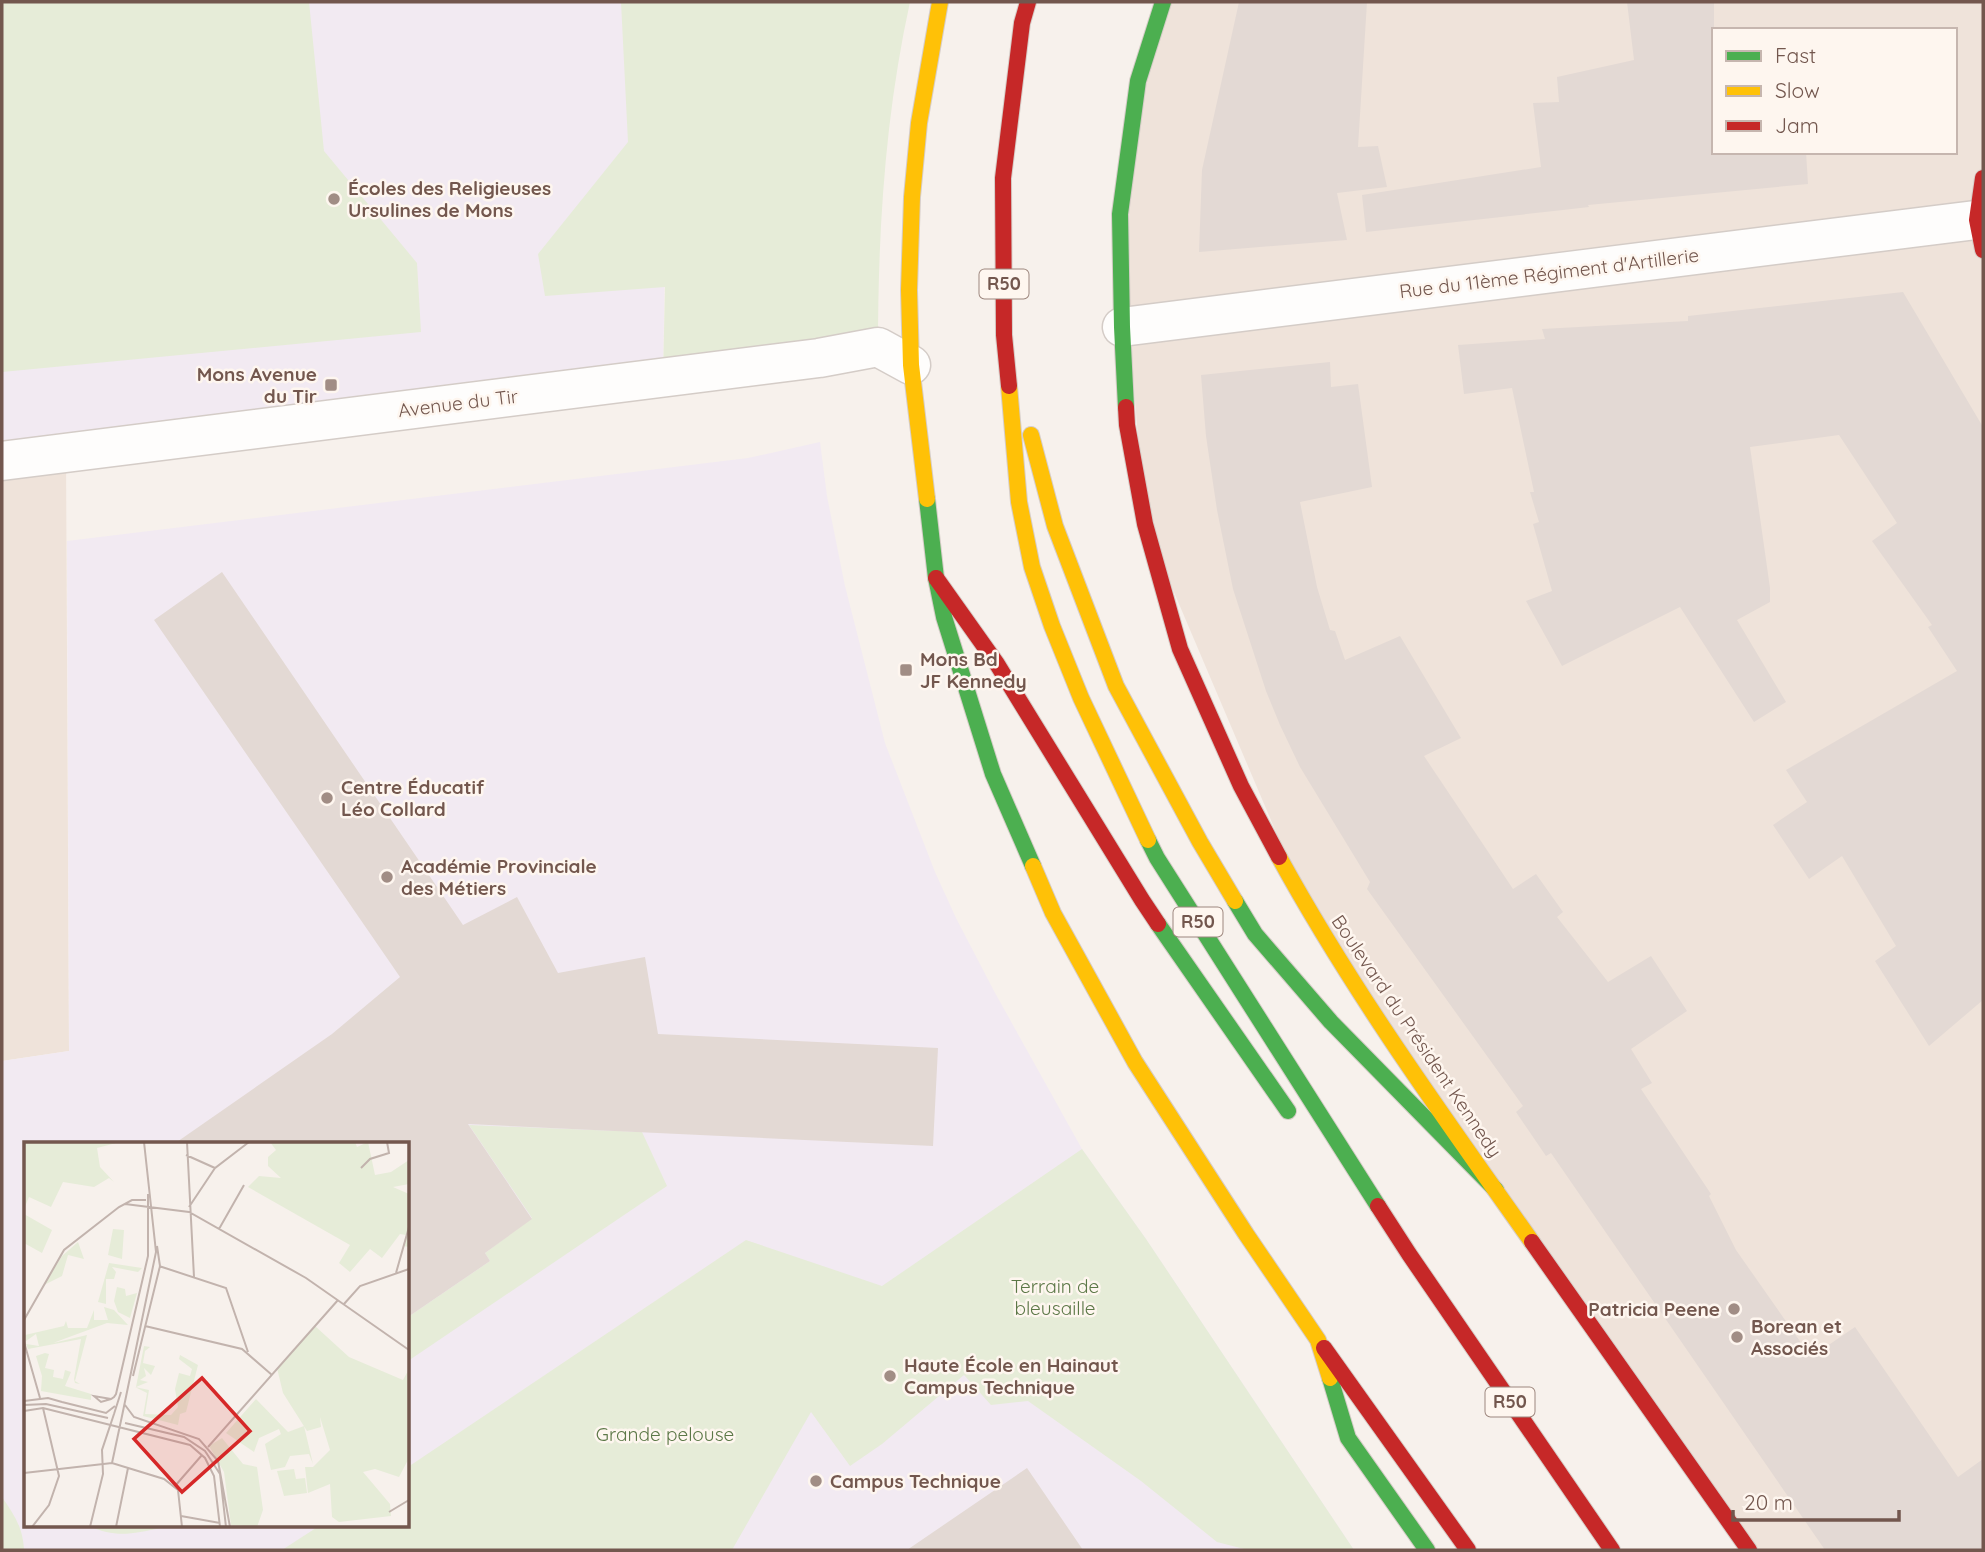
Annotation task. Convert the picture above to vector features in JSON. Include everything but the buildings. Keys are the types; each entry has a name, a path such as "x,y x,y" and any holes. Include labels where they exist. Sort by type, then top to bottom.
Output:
{"main road":[{"path":"940,2 919,123 912,197 909,289 911,365 936,578 944,617 993,774 1053,913 1135,1062 1318,1340 1468,1550"},
{"name":"R50","path":"1028,2 1022,23 1003,177 1004,335 1015,468 1032,567 1080,698 1157,858 1409,1255 1612,1550"},
{"name":"Boulevard du Président Kennedy","path":"1163,2 1138,81 1120,214 1122,327 1127,425 1145,524 1180,649 1241,786 1313,919 1383,1030 1749,1550"},
{"path":"1981,230 1983,178"},
{"path":"1004,335 1055,526 1116,685 1200,842 1255,934 1272,954 1331,1023 1496,1190"},
{"path":"936,578 997,664 1142,900 1295,1121"},
{"path":"1339,1172 1409,1255"},
{"path":"1318,1340 1348,1438 1427,1550"}],"street":[{"name":"Rue du 11ème Régiment d'Artillerie","path":"1122,327 1981,230"},
{"name":"Avenue du Tir","path":"2,461 819,358 878,347 911,365"}],"shaded area":[{"name":"Écoles des Religieuses Ursulines de Mons","path":"2,2 669,2 663,377 2,461"},
{"path":"1163,2 1983,2 1983,1550 1749,1550 1313,919 1145,524 1120,214"},
{"path":"820,442 827,496 845,586 885,743 935,872 956,918 1082,1149 1146,1239 1354,1550 2,1550 2,1061 69,1051 67,541 748,458"},
{"path":"66,453 69,1051 2,1061 2,461"}],"green space":[{"path":"2,2 309,2 324,151 417,263 421,332 2,372"},
{"path":"621,2 910,2 894,88 885,174 879,260 878,347 663,377 665,287 545,296 538,254 628,142"},
{"path":"469,1125 642,1132 667,1186 410,1360 410,1316 490,1261 485,1253 532,1218"},
{"name":"Haute École en Hainaut Campus Technique","path":"1082,1149 1146,1239 1354,1550 1248,1550 1217,1542 1141,1481 1028,1401 991,1405 964,1375 882,1444 850,1466 811,1412 732,1550 282,1550 316,1528 410,1528 410,1466 746,1240 882,1286"},
{"path":"2,1497 20,1528 24,1550 2,1550"},
{"path":"94,1528 160,1528 124,1534"}],"traffic: fast":[{"path":"1126,407 1120,214 1138,81 1163,2"},
{"path":"927,499 936,578 944,617 993,774 1033,866"},
{"path":"1148,840 1378,1206"},
{"path":"1235,901 1255,934 1331,1022 1496,1190"},
{"path":"1158,924 1288,1111"},
{"path":"1330,1378 1348,1438 1427,1550"}],"traffic: slow":[{"path":"927,499 911,365 909,290 912,197 919,123 940,2"},
{"path":"1009,386 1019,502 1032,567 1081,698 1148,840"},
{"path":"1031,435 1055,526 1116,686 1235,901"},
{"path":"1279,857 1368,1005 1532,1242"},
{"path":"1033,866 1053,913 1135,1062 1318,1340 1330,1378"}],"traffic: jam":[{"path":"1009,386 1004,335 1003,178 1022,23 1028,2"},
{"path":"1983,178 1977,220 1983,250"},
{"path":"1126,407 1145,524 1180,649 1241,786 1279,857"},
{"path":"936,578 997,664 1158,924"},
{"path":"1378,1206 1612,1550"},
{"path":"1532,1242 1749,1550"},
{"path":"1324,1348 1468,1550"}],"place":[{"name":"Écoles des Religieuses Ursulines de Mons","path":"334,199"},
{"name":"Mons Avenue du Tir","path":"331,385"},
{"name":"Mons Bd JF Kennedy","path":"906,670"},
{"name":"Centre Éducatif Léo Collard","path":"327,798"},
{"name":"Académie Provinciale des Métiers","path":"387,877"},
{"name":"Patricia Peene","path":"1734,1309"},
{"name":"Borean et Associés","path":"1737,1337"},
{"name":"Haute École en Hainaut Campus Technique","path":"890,1376"},
{"name":"Campus Technique","path":"816,1481"}],"park label":[{"name":"Terrain de bleusaille","path":"1055,1297"},
{"name":"Grande pelouse","path":"665,1434"}]}
